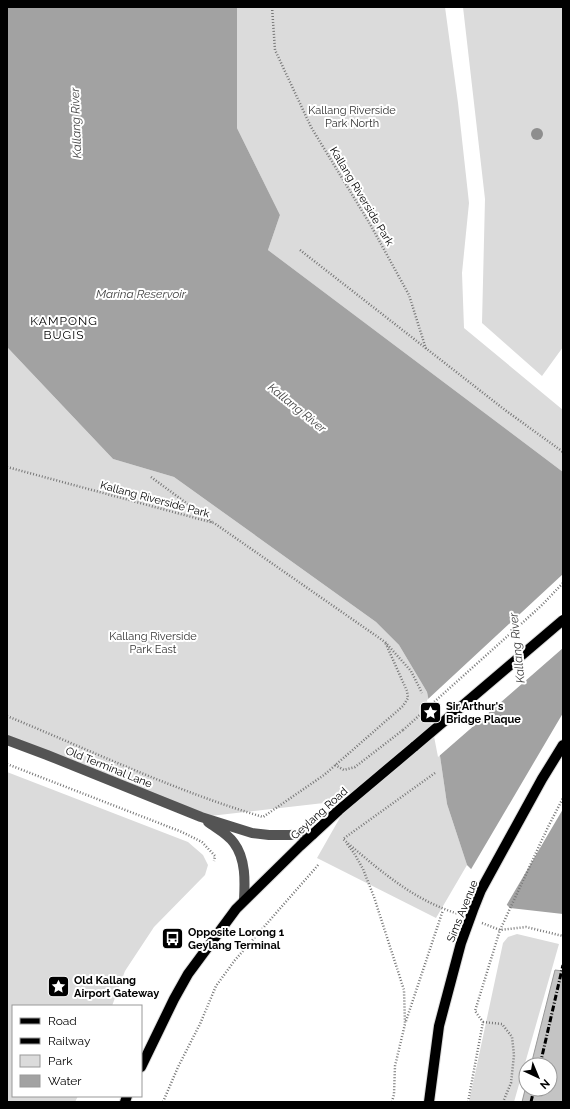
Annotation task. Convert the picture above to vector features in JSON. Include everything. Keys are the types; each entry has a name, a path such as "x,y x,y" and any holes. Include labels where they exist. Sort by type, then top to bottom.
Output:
{"main road":[{"name":"Geylang Road","path":"142,1065 174,999 188,974 206,948 244,900 339,810 563,620"},
{"name":"Sims Avenue","path":"429,1102 439,1026 461,943 481,890 563,744"}],"street":[{"name":"Old Terminal Lane","path":"7,740 201,817 258,834 313,834"},
{"name":"Old Terminal Lane","path":"201,817 230,838 235,844 242,860 244,873 244,900"}],"path":[{"name":"Kallang Riverside Park","path":"272,7 275,50 311,127 370,224 409,295 426,349"},
{"path":"300,250 505,410 563,452"},
{"name":"Kallang Riverside Park","path":"7,467 214,523 385,642 411,671 422,693"},
{"path":"151,477 214,523"},
{"path":"335,765 344,770 355,767 403,730 541,606 563,583"},
{"path":"7,716 160,780 232,808 263,817 324,775 403,706 408,698 407,691 385,642"},
{"path":"7,764 182,832 202,842 215,856 214,861"},
{"path":"343,839 435,773"},
{"path":"468,1102 483,1022 475,1011 500,930 548,826 563,798"},
{"path":"343,839 402,887 443,910 405,1024 395,1066 394,1094 392,1102"},
{"path":"343,839 354,852 363,869 374,897 404,990 405,1024"},
{"path":"163,1102 178,1067 200,1024 216,986 236,960 318,864"},
{"path":"500,930 526,927 563,936"},
{"path":"483,1022 502,1024 512,1037 514,1055 511,1083 503,1102"}],"green space":[{"name":"Kallang Riverside Park North","path":"237,7 445,7 458,103 469,203 462,273 464,328 563,410 563,472 268,250 280,215 237,128"},
{"path":"463,7 563,7 563,347 542,376 482,323 485,199"},
{"name":"Kallang Riverside Park East","path":"7,347 113,459 174,477 376,622 399,645 427,692 440,756 447,804 467,865 436,918 317,858 350,800 201,817 7,742"},
{"path":"7,772 188,842 203,855 208,865 205,875 154,927 125,971 112,1005 12,1005 12,1097 78,1097 75,1102 7,1102"},
{"path":"517,934 559,944 527,1057 518,1057 518,1088 514,1102 469,1102 503,943 508,937"}],"water":[{"name":"Marina Reservoir","path":"7,7 237,7 237,128 280,215 268,250 563,472 563,914 510,908 467,865 447,804 440,756 427,692 399,645 376,622 174,477 113,459 7,347"}],"pier":[{"path":"563,574 563,648 438,757 427,700"},
{"path":"563,713 563,809 506,906 470,871"}],"building":[{"path":"555,970 563,971 563,1102 522,1102 523,1097 558,1097 558,1057 533,1057"}],"railway":[{"path":"542,1057 563,965"},
{"path":"531,1102 532,1097"}],"place":[{"name":"Sir Arthur's Bridge Plaque","path":"430,712"},
{"name":"Opposite Lorong 1 Geylang Terminal","path":"172,938"},
{"name":"Old Kallang Airport Gateway","path":"59,986"}],"district":[{"name":"KAMPONG BUGIS","path":"64,328"}],"water label":[{"name":"Kallang River","path":"76,123"},
{"name":"Kallang River","path":"297,408"},
{"name":"Kallang River","path":"517,648"}]}
